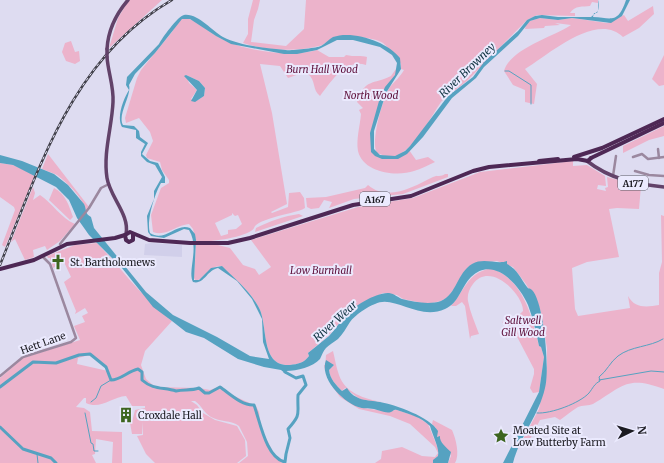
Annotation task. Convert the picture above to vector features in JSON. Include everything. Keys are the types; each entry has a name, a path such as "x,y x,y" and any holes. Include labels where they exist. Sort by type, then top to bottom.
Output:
{"highway":[{"name":"A167","path":"209,243 240,238 352,203 411,193 483,166 585,154 602,148 664,119"},
{"name":"A167","path":"112,239 130,242 134,239 140,238 190,243 228,243 250,238 353,205 411,196 473,171 489,167 577,159 588,160 664,123"},
{"path":"585,154 588,160"},
{"path":"585,154 590,154 588,160"},
{"name":"A167","path":"0,269 42,256 67,244 112,239 133,234 140,238"},
{"path":"133,234 134,239"},
{"path":"126,235 127,241"}],"main road":[{"path":"128,0 117,15 112,26 107,49 113,103 106,159 108,184 128,227 133,234"},
{"name":"A177","path":"588,160 593,166 613,177 636,184 664,187"},
{"path":"126,235 128,227"}],"street":[{"path":"658,149 659,158"},
{"path":"633,157 636,154 644,153 648,159 664,157"},
{"path":"613,177 615,158"},
{"path":"636,171 649,175 664,176"},
{"path":"60,244 86,212 101,188 108,184"},
{"name":"Hett Lane","path":"0,376 22,357 73,341 76,338 76,333 59,293 50,264 42,256"}],"shaded area":[{"path":"145,244 182,245 182,257 144,255"}],"green space":[{"path":"129,0 162,0 109,48 118,18"},
{"path":"253,0 260,0 254,20 251,42 286,46 304,29 306,0 598,0 598,3 592,2 590,6 579,7 572,10 570,13 575,13 575,16 537,15 527,20 467,81 454,91 454,89 441,102 422,132 411,146 398,155 385,156 377,153 375,148 378,120 387,92 404,70 401,69 401,64 388,48 383,43 373,39 352,36 339,36 321,45 291,50 262,48 243,43 248,34 248,19"},
{"path":"653,6 654,14 639,28 623,37 612,30 600,29 587,32 559,46 525,69 537,84 534,104 525,102 525,90 513,85 504,71 514,56 533,44 571,25 555,23 560,25 525,29 526,25 530,21 540,18 558,20 572,18 607,23 624,15 628,21"},
{"name":"Burn Hall Wood","path":"186,18 190,19 228,42 266,52 293,53 317,50 329,57 344,57 346,55 367,57 366,65 358,64 345,68 334,78 320,96 308,74 302,73 288,78 280,66 260,64 272,113 287,204 271,212 272,213 288,207 289,193 300,192 304,198 305,208 265,220 257,224 252,230 240,236 225,239 196,242 193,229 189,224 167,232 153,232 151,215 161,188 169,183 169,180 162,170 160,162 147,158 146,155 153,141 150,132 139,118 126,123 125,118 137,78 141,70 172,32 179,20","holes":["186,75 199,81 205,88 204,96 198,100 191,99 197,90 189,83","232,213 235,216 238,215 242,224 236,229 228,230 228,234 221,236 215,223 232,215"]},
{"path":"71,41 75,52 79,51 80,61 75,64 66,61 62,52 65,43"},
{"path":"664,55 664,85 659,86 652,79"},
{"name":"North Wood","path":"396,69 399,70 398,74 389,84 372,131 372,148 378,156 396,158 409,150 416,160 428,157 435,162 414,171 399,174 382,172 373,169 361,158 358,151 361,114 359,110 363,108 357,102 360,94 370,83 391,76"},
{"path":"664,126 664,136 649,140 623,153 623,146"},
{"path":"48,154 89,207 85,211 79,196 70,187 57,175 42,169"},
{"name":"Low Burnhall","path":"573,161 573,166 587,165 605,176 606,186 598,185 597,189 606,191 605,188 608,187 607,177 641,186 639,209 609,209 619,257 587,262 572,268 575,309 578,316 630,308 628,296 638,305 659,305 659,273 662,262 661,215 664,216 664,389 642,383 626,384 593,404 578,407 560,420 555,417 540,420 529,441 518,449 539,409 547,367 547,348 540,309 526,284 513,267 497,261 472,264 448,297 441,301 427,304 403,299 397,295 383,293 360,304 344,318 328,336 308,353 309,356 303,362 290,365 280,364 273,359 266,343 261,313 258,306 246,289 221,266 213,268 196,281 194,278 196,245 218,245 230,248 243,265 255,269 259,275 271,267 251,240 358,207 413,198 480,172"},
{"path":"0,163 13,165 35,175 5,247 2,245 15,210 14,207 0,197"},
{"path":"448,174 448,177 403,194 354,199 329,208 332,202 324,200 319,208 311,209 307,207 306,198 326,197 365,188 368,185 376,190 392,193 417,185 434,176"},
{"path":"33,187 35,193 33,200 40,195 61,215 75,224 60,241 47,250 45,246 33,250 34,257 25,260 15,239 11,242"},
{"path":"54,188 61,194 70,209 73,217 70,220 49,200"},
{"path":"299,214 303,216 255,232 256,228 267,223 282,217"},
{"path":"97,243 142,294 172,321 145,351 141,365 146,379 155,387 199,388 210,390 221,386 230,394 256,406 259,412 261,428 273,452 282,463 239,463 248,456 247,442 239,426 211,417 195,401 191,401 197,405 203,413 215,420 237,426 245,440 246,456 237,463 155,463 146,454 137,436 143,435 142,422 142,434 132,434 130,423 132,422 135,410 145,408 145,406 132,406 126,396 96,405 86,403 86,398 84,398 76,407 84,408 90,412 92,431 122,432 122,463 112,463 113,442 96,439 95,454 92,455 96,463 0,463 0,378 23,358 80,340 74,326 85,322 82,316 88,313 85,308 75,314 76,311 64,282 71,277 64,262 53,268 50,258 47,256 75,245","holes":["89,355 103,363 108,371 77,364 78,358"]},
{"name":"Saltwell Gill Wood","path":"491,268 502,273 511,281 524,300 529,311 539,346 541,347 544,357 539,392 533,393 530,388 534,369 514,331 502,322 519,315 523,311 518,297 505,283 497,278 489,276 480,278 470,288 468,301 479,334 471,336 470,339 465,306 462,302 456,306 451,306 471,278 476,274"},
{"path":"333,351 339,375 346,386 356,394 382,402 361,400 345,388 342,391 334,382 329,370 334,365 325,365 326,355"},
{"path":"332,386 342,397 358,407 383,411 397,410 416,416 428,424 439,451 438,456 433,463 375,463 381,459 382,451 402,447 422,456 435,457 438,453 435,447 410,424 390,416 359,409 340,397"},
{"path":"433,420 452,430 457,451 455,463 448,463 451,456 449,450 447,450 437,437 436,428 432,424"}],"water":[{"path":"626,0 630,0 622,16 611,23 572,18 558,20 540,18 530,21 518,36 484,67 476,78 452,98 423,137 407,154 398,159 382,159 375,156 371,152 370,133 379,101 385,87 395,75 397,63 392,55 380,47 353,40 337,40 317,50 297,54 284,54 231,44 190,19 182,19 155,53 135,74 129,85 129,90 126,85 127,77 159,44 174,23 184,15 194,17 223,37 245,45 297,50 321,46 333,37 341,35 360,36 379,42 400,58 401,69 386,93 374,131 374,149 380,155 395,156 405,151 410,146 448,96 473,77 484,62 518,31 527,20 535,16 542,15 558,17 591,17 594,15 593,17 614,18 620,13"},
{"path":"186,75 199,81 205,88 204,96 195,102 191,101 197,90 184,76"},
{"path":"129,91 122,116 123,125 134,126 139,131 140,137 148,143 142,154 150,161 158,163 165,177 165,183 161,183 152,207 149,222 150,233 161,236 180,228 190,228 195,234 196,240 194,280 199,280 211,268 222,266 246,289 261,313 269,352 273,359 280,364 293,365 301,363 309,356 308,353 329,336 348,313 358,305 371,298 384,293 389,293 402,299 417,302 432,303 441,301 450,294 463,273 472,264 481,261 507,261 507,264 516,271 536,297 543,322 547,367 545,388 542,398 520,444 513,463 503,463 539,392 544,357 541,347 539,346 528,305 512,281 496,271 488,269 479,271 471,277 454,303 445,309 435,312 416,310 390,302 382,302 372,305 352,319 340,337 325,349 317,362 304,368 286,371 288,373 286,374 281,370 264,367 238,359 204,338 186,332 153,307 122,268 89,235 77,218 69,200 56,187 13,165 0,163 0,155 22,161 54,174 68,185 84,204 86,213 91,217 94,228 146,292 173,315 217,337 250,356 269,359 263,342 262,319 252,299 237,281 218,268 211,271 200,281 193,282 191,272 194,251 192,237 189,230 184,229 164,238 151,236 148,232 147,216 154,199 154,191 162,177 155,165 147,162 141,156 141,152 145,144 136,138 136,130 122,127 120,123 120,113"},
{"path":"326,360 334,365 329,370 334,382 342,391 347,388 358,398 380,402 412,412 434,426 438,431 437,437 440,436 442,443 451,452 448,463 433,463 433,460 438,456 438,449 430,426 423,420 397,410 387,413 374,409 360,408 345,400 333,388 329,381 325,367"}],"waterway":[{"path":"505,71 509,71 531,85 531,104"},
{"path":"537,413 557,410 585,397 600,381 599,377 618,356 629,350 652,344 663,339"},
{"path":"0,387 33,362 56,363 79,355 90,354 106,367 111,380 118,379 138,369 142,372 142,380 159,388 176,391 199,388 205,393 209,393 220,387 240,401 249,405 254,405 268,446 278,459 285,462 290,438 288,429 298,414 298,395 306,385 303,376 296,378 285,372"},
{"path":"599,380 651,371 664,372"},
{"path":"91,402 96,398 101,386 111,380"},
{"path":"85,413 91,443 93,444 94,451 98,451"},
{"path":"0,427 23,449 51,458 56,463"},
{"path":"37,454 38,463"}],"railway":[{"path":"0,265 46,153 64,117 85,83 109,52 138,24 172,0"}],"place":[{"name":"St. Bartholomews","path":"58,262"},
{"name":"Croxdale Hall","path":"126,415"},
{"name":"Moated Site at Low Butterby Farm","path":"501,436"}],"water label":[{"name":"River Browney","path":"467,70"},
{"name":"River Wear","path":"335,321"}]}
